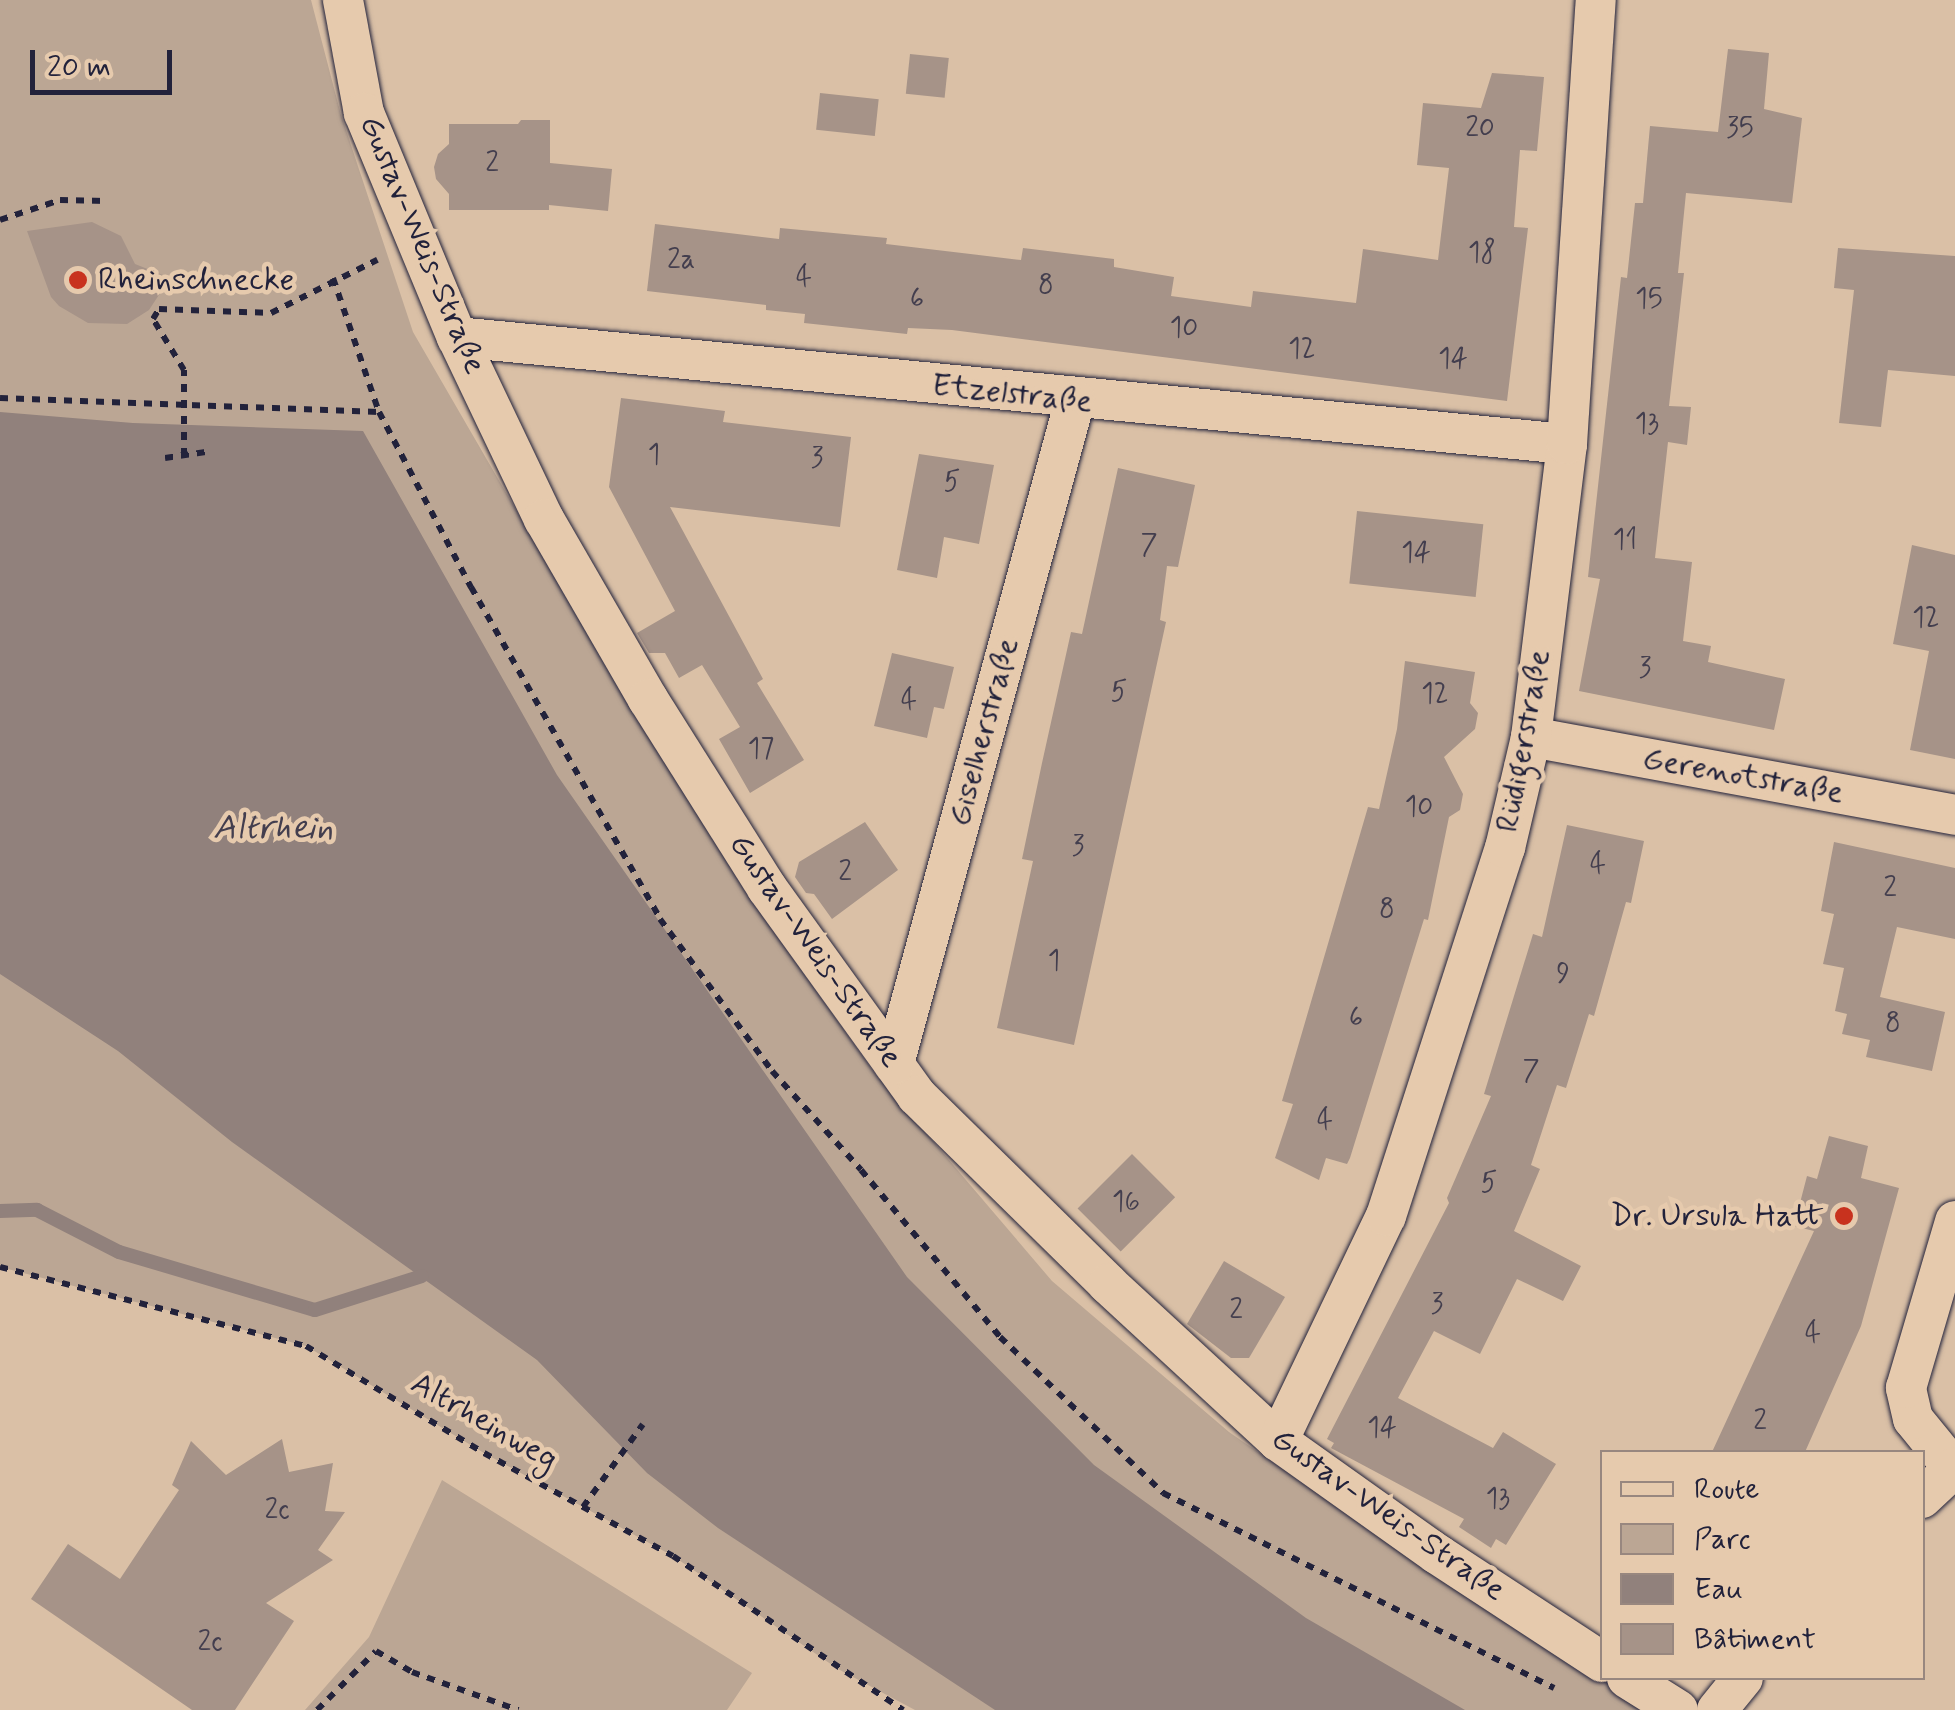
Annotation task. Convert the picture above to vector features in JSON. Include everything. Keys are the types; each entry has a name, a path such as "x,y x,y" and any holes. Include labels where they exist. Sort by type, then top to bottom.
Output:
{"street":[{"name":"Gustav-Weis-Straße","path":"342,0 364,113 458,338 544,519 648,699 767,888 917,1096 1278,1440 1437,1554 1600,1661"},
{"name":"Rüdigerstraße","path":"1278,1440 1386,1216 1505,848 1531,737 1567,444 1596,0"},
{"name":"Etzelstraße","path":"458,338 1075,400 1567,444"},
{"name":"Giselherstraße","path":"894,1064 1075,400"},
{"name":"Gerenotstraße","path":"1531,737 1955,815"},
{"path":"1925,1495 1954,1468 1913,1419 1906,1388 1955,1222"},
{"path":"1630,1680 1678,1710"},
{"path":"1718,1710 1740,1680"}],"path":[{"path":"0,220 60,200 107,201"},
{"path":"0,398 186,406 379,412 333,278 271,313 159,309 153,320 184,370 186,406 184,456"},
{"path":"165,458 206,452"},
{"name":"Altrheinweg","path":"0,1267 306,1346 673,1556 903,1710"},
{"path":"584,1507 644,1424"},
{"path":"317,1710 376,1652 412,1672 518,1710"}],"green space":[{"path":"0,0 311,0 341,115 413,332 625,698 745,891 873,1071 1052,1281 1229,1432 1426,1568 1600,1668 1600,1680 1620,1680 1672,1710 915,1710 838,1669 673,1556 484,1453 306,1346 0,1267"},
{"path":"442,1480 752,1673 727,1710 305,1710 369,1637"}],"water":[{"name":"Altrhein","path":"0,412 133,423 363,431 557,775 907,1277 1094,1465 1306,1618 1465,1710 995,1710 718,1528 647,1473 537,1360 232,1142 118,1051 0,974"}],"building":[{"path":"1728,49 1769,53 1764,109 1802,118 1792,203 1686,193 1678,273 1684,273 1669,406 1691,407 1687,445 1668,442 1655,558 1692,562 1683,641 1711,646 1708,662 1785,679 1774,730 1579,691 1600,579 1588,577 1621,277 1627,278 1635,203 1643,203 1650,126 1718,132"},
{"path":"910,54 949,58 945,98 906,94"},
{"path":"1492,73 1544,77 1537,151 1520,150 1514,227 1528,228 1507,401 952,330 908,328 907,334 804,323 805,314 766,310 766,305 647,291 655,224 779,239 780,228 887,238 886,244 1021,260 1023,248 1114,259 1114,267 1174,277 1171,296 1251,307 1253,291 1356,303 1363,249 1438,260 1449,168 1417,165 1423,103 1481,108"},
{"path":"820,93 879,99 875,136 816,130"},
{"path":"521,120 550,120 550,163 612,169 608,211 549,205 549,210 449,210 449,194 436,179 434,167 438,154 449,144 449,124 518,124"},
{"path":"92,222 121,236 135,264 170,278 149,310 127,324 88,323 59,306 51,297 27,231"},
{"path":"1838,248 1955,256 1955,376 1888,370 1881,427 1839,423 1854,290 1834,288"},
{"path":"621,398 725,411 723,422 851,437 840,527 670,507 763,679 757,683 804,760 750,793 719,739 740,727 702,665 679,678 665,653 649,653 637,633 675,611 609,487"},
{"path":"919,454 994,465 979,544 944,537 937,578 897,570"},
{"path":"1118,468 1195,485 1178,567 1167,566 1160,620 1166,622 1074,1045 997,1028 1033,861 1022,859 1042,763 1071,632 1082,634"},
{"path":"1357,511 1483,524 1476,597 1349,584"},
{"path":"1912,545 1955,555 1955,759 1910,750 1929,651 1893,644"},
{"path":"892,653 954,667 944,709 934,707 927,738 874,726"},
{"path":"1405,661 1475,672 1470,703 1478,713 1475,729 1444,757 1463,794 1460,810 1449,817 1428,920 1424,919 1350,1158 1347,1164 1326,1158 1319,1180 1275,1158 1293,1104 1282,1101 1368,807 1379,809 1397,729"},
{"path":"865,822 898,870 832,919 814,894 806,893 795,877 799,862"},
{"path":"1567,825 1644,841 1631,903 1626,902 1594,1016 1589,1014 1566,1088 1557,1085 1531,1165 1540,1169 1514,1231 1581,1266 1563,1301 1517,1279 1480,1354 1434,1331 1398,1398 1493,1448 1503,1432 1556,1464 1506,1545 1496,1539 1491,1548 1459,1527 1464,1519 1331,1448 1334,1443 1327,1439 1449,1203 1447,1198 1491,1096 1484,1094 1533,934 1542,937"},
{"path":"1834,842 1955,868 1955,939 1897,927 1880,997 1945,1012 1932,1071 1866,1057 1870,1040 1842,1034 1847,1014 1835,1011 1844,968 1823,964 1834,914 1821,911"},
{"path":"1829,1136 1868,1146 1861,1178 1899,1188 1861,1326 1806,1450 1713,1450 1814,1231 1794,1226 1807,1176 1817,1179"},
{"path":"1132,1154 1175,1197 1121,1252 1078,1208"},
{"path":"1224,1261 1285,1297 1249,1358 1231,1358 1187,1324"},
{"path":"282,1439 289,1472 333,1463 325,1511 345,1512 318,1550 333,1560 266,1603 294,1621 235,1710 192,1710 31,1599 68,1544 120,1579 179,1490 172,1485 191,1441 226,1475"}],"waterway":[{"path":"0,1211 37,1210 119,1252 315,1310 422,1276"}],"place":[{"name":"Rheinschnecke","path":"78,280"},
{"name":"Dr. Ursula Hatt","path":"1844,1216"}]}
